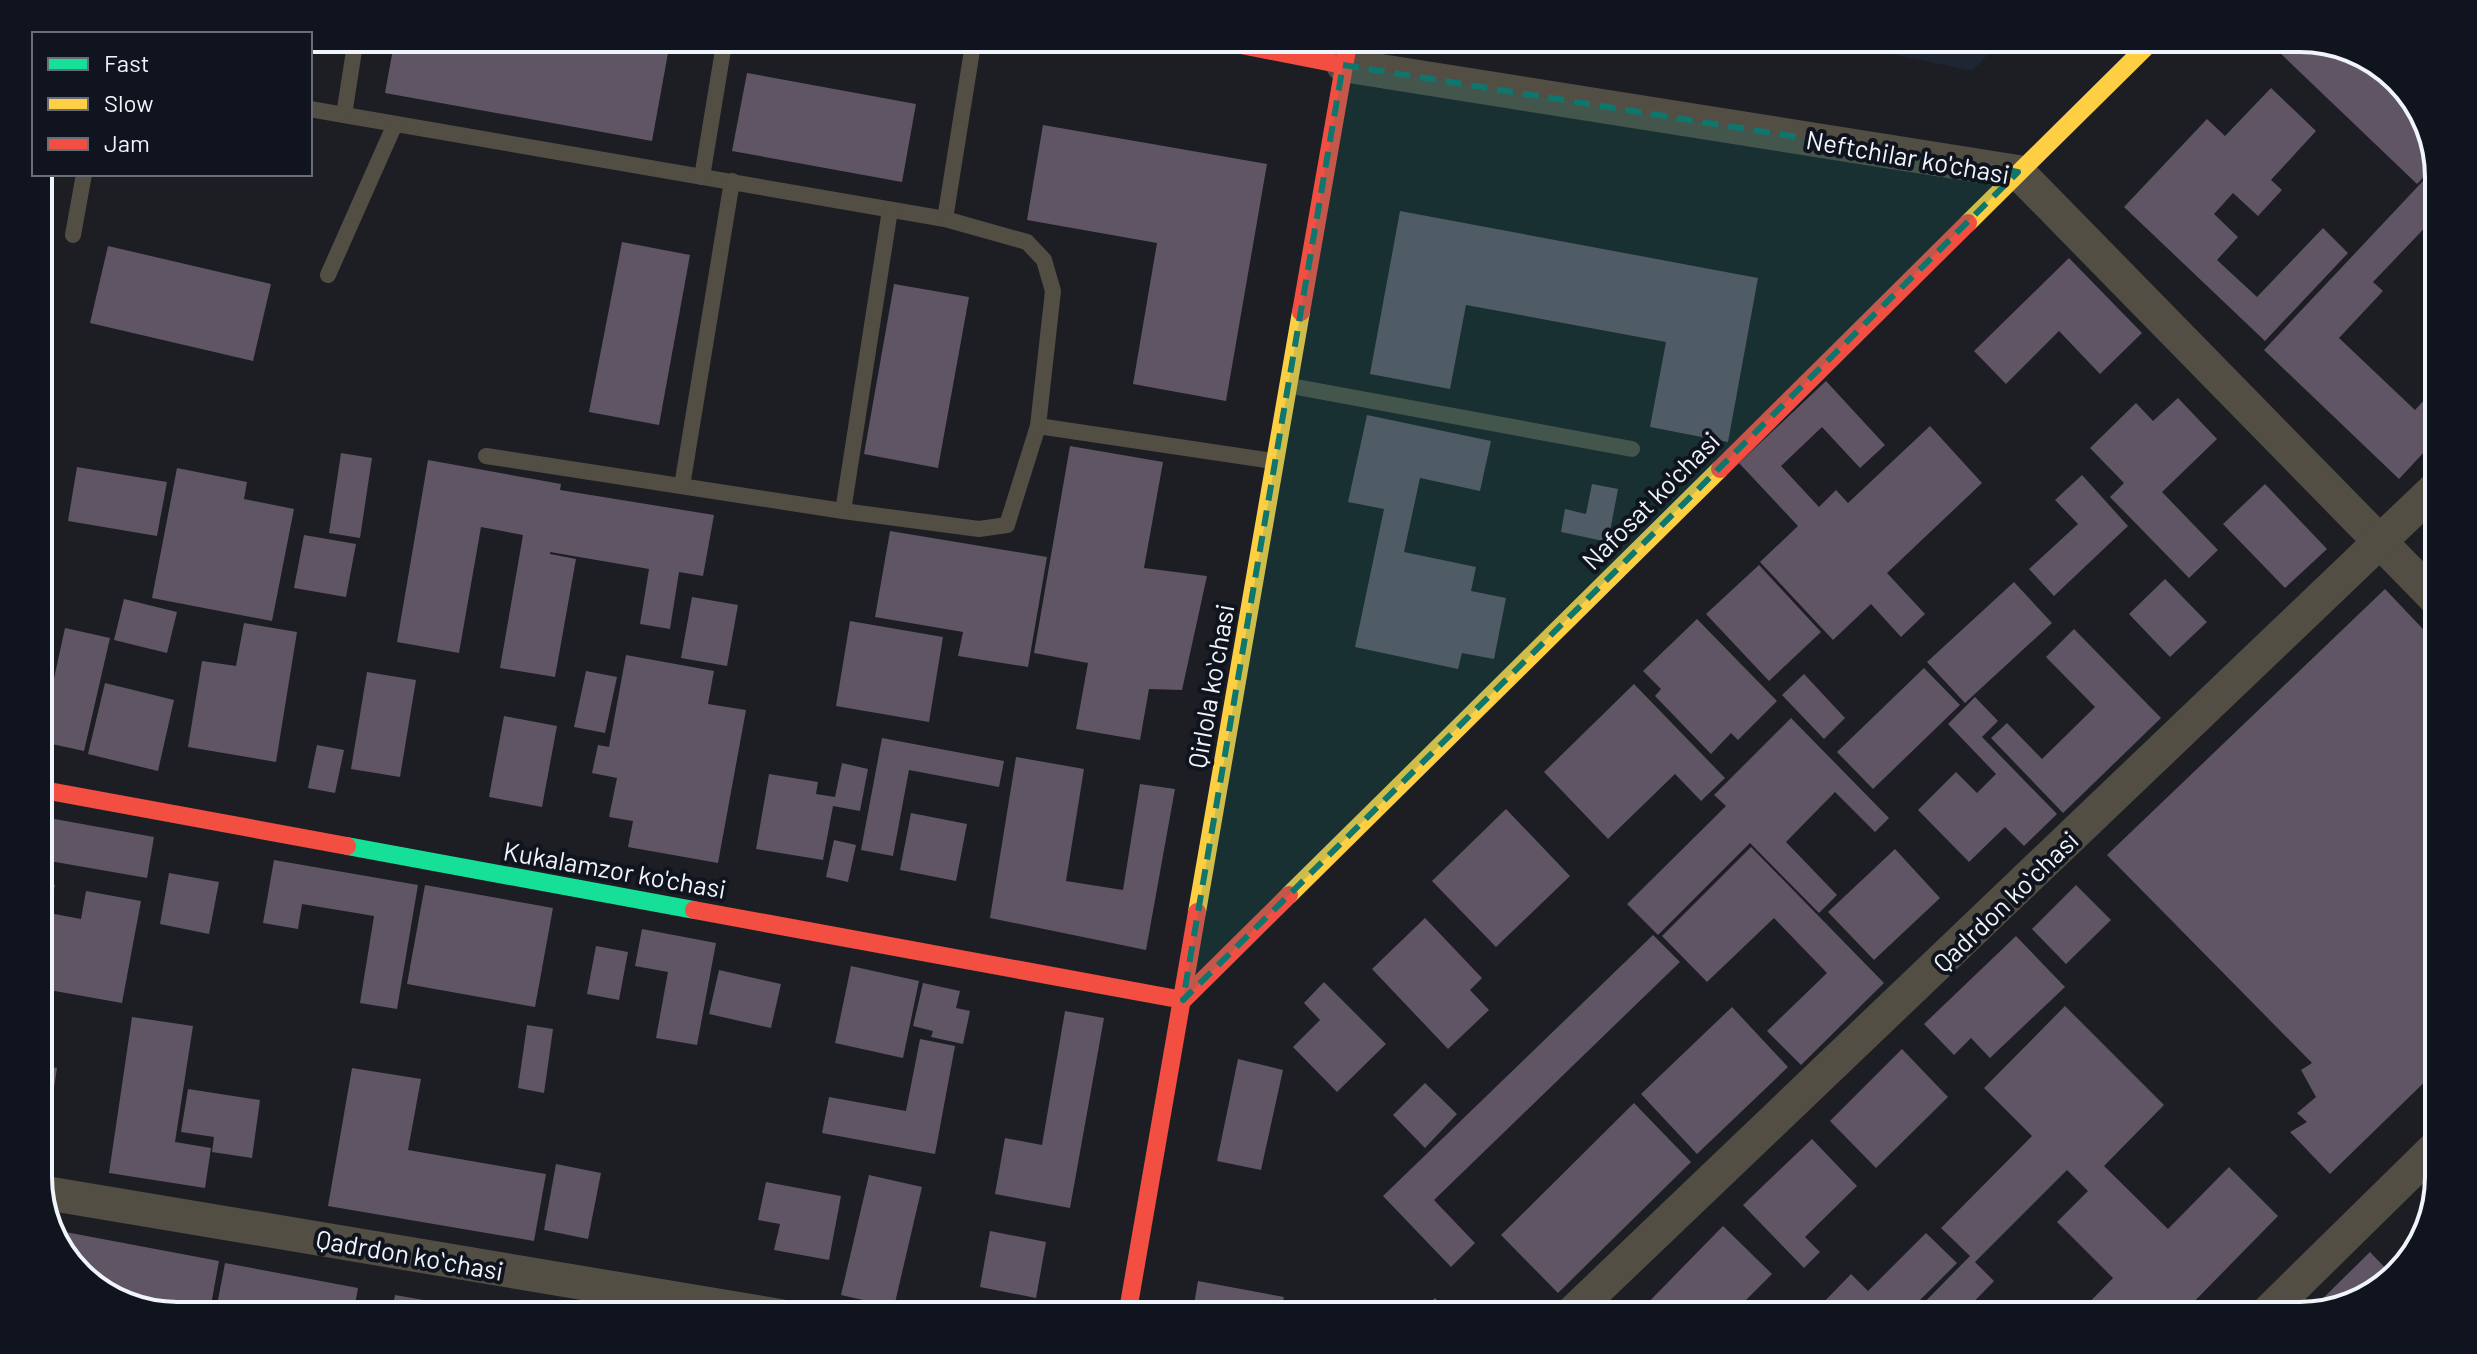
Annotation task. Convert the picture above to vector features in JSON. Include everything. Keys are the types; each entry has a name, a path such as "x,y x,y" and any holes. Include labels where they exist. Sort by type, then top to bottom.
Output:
{"street":[{"name":"Neftchilar ko'chasi","path":"1346,52 2018,172 2425,588"},
{"name":"Qirlola koʻchasi","path":"1129,1302 1346,52"},
{"name":"Nafosat ko'chasi","path":"1183,1000 2141,52"},
{"name":"Qadrdon koʻchasi","path":"1584,1302 2425,499"},
{"name":"Kukalamzor ko'chasi","path":"52,792 1183,1000"},
{"path":"2278,1302 2425,1158"},
{"name":"Qadrdon koʻchasi","path":"53,1194 696,1302"}],"lane":[{"path":"344,115 354,52"},
{"path":"702,177 723,52"},
{"path":"945,219 972,52"},
{"path":"312,109 945,219 1027,242 1044,260 1053,291 1038,426 1007,525 979,529 843,511 486,456"},
{"path":"328,275 395,124"},
{"path":"73,235 84,176"},
{"path":"682,486 732,181"},
{"path":"843,511 890,210"},
{"path":"1288,386 1632,449"},
{"path":"1038,426 1275,461"}],"highlighted area":[{"path":"1343,65 2018,172 1183,1000"}],"shaded area":[{"path":"1883,52 1990,52 1972,71"}],"building":[{"path":"392,52 668,53 652,141 385,93"},
{"path":"2279,52 2332,56 2355,65 2382,83 2404,108 2418,137 2425,176 2417,184"},
{"path":"747,73 916,104 902,182 732,151"},
{"path":"2271,88 2316,131 2271,180 2282,190 2258,216 2233,193 2214,214 2238,237 2217,260 2257,297 2323,228 2348,253 2265,341 2124,207 2207,119 2225,136"},
{"path":"1043,125 1267,164 1226,401 1133,384 1157,243 1027,220"},
{"path":"2425,179 2425,228 2373,282 2383,291 2339,338 2415,410 2425,399 2425,451 2399,479 2264,350"},
{"path":"1400,211 1758,278 1728,442 1650,427 1666,342 1466,305 1450,389 1370,374"},
{"path":"622,242 690,255 659,425 589,412"},
{"path":"108,246 271,284 253,361 90,323"},
{"path":"2069,258 2142,333 2100,374 2059,331 2006,384 1974,351"},
{"path":"894,284 969,297 938,468 864,454"},
{"path":"1826,381 1885,445 1860,468 1822,427 1781,466 1819,507 1836,490 1848,503 1930,426 1982,483 1887,573 1925,614 1901,637 1871,604 1833,640 1760,562 1798,526 1739,463"},
{"path":"2178,398 2217,439 2162,492 2218,550 2189,578 2110,497 2124,483 2090,448 2136,403 2153,421"},
{"path":"1367,415 1491,441 1480,491 1420,478 1404,552 1476,567 1471,591 1506,598 1494,659 1462,653 1458,669 1355,647 1384,509 1348,502"},
{"path":"1070,446 1163,462 1144,568 1207,576 1182,690 1149,689 1140,740 1076,729 1088,663 1034,653"},
{"path":"341,453 372,458 360,538 329,533"},
{"path":"428,460 561,484 560,490 714,515 703,576 679,572 670,629 640,624 649,569 550,552 576,559 555,677 500,668 523,535 481,527 459,653 397,642"},
{"path":"77,467 167,482 157,536 68,521"},
{"path":"177,468 247,482 244,499 294,509 272,621 152,598"},
{"path":"2082,475 2128,526 2054,596 2029,569 2078,524 2055,500"},
{"path":"1592,484 1618,489 1608,542 1561,532 1565,509 1586,514"},
{"path":"2265,484 2327,549 2285,588 2223,524"},
{"path":"890,531 1047,557 1028,667 958,656 963,632 875,617"},
{"path":"304,535 356,544 346,597 294,588"},
{"path":"1759,565 1821,632 1769,681 1706,614"},
{"path":"2165,579 2207,622 2170,657 2129,614"},
{"path":"2014,582 2052,623 1965,703 1927,662"},
{"path":"2385,589 2425,631 2425,1082 2330,1174 2290,1132 2307,1122 2297,1113 2316,1097 2301,1070 2312,1063 2107,855"},
{"path":"692,597 738,605 727,666 681,658"},
{"path":"124,599 177,612 167,653 114,640"},
{"path":"1697,619 1777,701 1738,740 1731,733 1711,754 1655,696 1661,689 1643,671"},
{"path":"850,621 943,637 929,722 836,706"},
{"path":"244,623 297,632 276,762 188,747 202,661 236,666"},
{"path":"65,628 110,638 84,751 52,744 52,688"},
{"path":"2074,629 2161,718 2063,813 1991,738 2007,723 2042,759 2095,707 2046,657"},
{"path":"626,655 714,671 708,704 746,710 718,863 628,847 633,821 609,817 617,778 592,773 598,745 609,747"},
{"path":"1924,668 1960,705 1873,789 1837,752"},
{"path":"586,671 617,677 605,733 574,727"},
{"path":"367,672 416,680 400,777 351,769"},
{"path":"1804,674 1845,718 1824,739 1782,695"},
{"path":"105,683 174,700 158,771 88,754"},
{"path":"1634,684 1725,778 1701,801 1675,774 1608,839 1544,772"},
{"path":"1975,697 1998,721 1982,737 2057,814 2024,846 2005,827 1969,862 1918,810 1956,772 1977,793 1996,774 1948,724"},
{"path":"504,716 557,726 542,807 489,797"},
{"path":"1791,718 1889,818 1875,832 1835,792 1786,842 1837,895 1819,913 1750,843 1658,935 1627,904 1726,806 1714,795"},
{"path":"882,738 1004,761 999,787 909,770 893,856 861,850"},
{"path":"317,745 344,750 335,793 308,788"},
{"path":"1016,757 1084,769 1066,881 1123,890 1140,784 1175,789 1146,950 990,918"},
{"path":"842,763 868,769 860,811 833,806 823,860 756,849 769,774 818,782 816,794 835,797"},
{"path":"1506,809 1570,876 1496,947 1432,881"},
{"path":"911,813 967,824 956,881 900,870"},
{"path":"52,819 154,837 147,878 52,861"},
{"path":"834,840 856,845 848,882 826,877"},
{"path":"1751,847 1884,983 1801,1065 1767,1031 1827,973 1774,918 1707,982 1662,936"},
{"path":"1895,849 1940,898 1874,960 1828,912"},
{"path":"274,860 418,885 397,1009 360,1003 374,916 302,904 298,929 263,923"},
{"path":"169,873 219,882 209,934 160,924"},
{"path":"425,885 553,908 535,1007 407,984"},
{"path":"2076,885 2111,920 2066,964 2032,929"},
{"path":"86,891 141,901 122,1003 52,990 52,914 81,919"},
{"path":"1425,918 1482,978 1470,990 1489,1010 1448,1049 1372,969"},
{"path":"642,929 716,943 697,1045 656,1038 668,972 635,966"},
{"path":"1653,935 1680,962 1434,1200 1475,1243 1451,1267 1383,1196"},
{"path":"2016,936 2065,987 1990,1058 1971,1038 1954,1055 1924,1024"},
{"path":"596,946 628,952 619,1000 587,994"},
{"path":"851,966 919,981 903,1058 835,1043"},
{"path":"719,970 781,984 771,1028 709,1014"},
{"path":"1324,982 1386,1044 1337,1092 1293,1047 1320,1020 1304,1003"},
{"path":"923,983 960,991 956,1008 970,1011 963,1044 931,1037 933,1031 913,1026"},
{"path":"2065,1006 2164,1105 2104,1166 2168,1229 2229,1167 2278,1216 2194,1302 2090,1302 2113,1278 2057,1222 2088,1191 2067,1170 1975,1262 1994,1281 1974,1302 1925,1302 1970,1256 1941,1228 2032,1136 1984,1088"},
{"path":"1732,1007 1788,1067 1697,1154 1641,1094"},
{"path":"1065,1011 1104,1018 1070,1208 995,1194 1005,1138 1042,1145"},
{"path":"132,1017 193,1026 175,1142 211,1148 205,1188 109,1173"},
{"path":"527,1025 553,1029 544,1093 518,1088"},
{"path":"920,1039 955,1046 935,1154 822,1133 829,1097 906,1111"},
{"path":"1902,1049 1948,1097 1876,1168 1830,1121"},
{"path":"1238,1059 1283,1070 1261,1170 1217,1161"},
{"path":"52,1067 57,1068 52,1100"},
{"path":"352,1068 421,1079 408,1150 546,1174 534,1241 328,1206"},
{"path":"1425,1083 1457,1114 1425,1148 1393,1115"},
{"path":"188,1089 260,1100 252,1158 212,1152 214,1137 181,1132"},
{"path":"1634,1103 1691,1162 1558,1293 1501,1235"},
{"path":"1812,1139 1857,1186 1805,1237 1820,1252 1804,1268 1743,1205"},
{"path":"556,1164 601,1173 588,1239 544,1230"},
{"path":"869,1175 922,1187 895,1302 872,1302 841,1295"},
{"path":"766,1182 841,1196 829,1260 774,1250 780,1224 758,1220"},
{"path":"1723,1226 1772,1274 1744,1302 1649,1302"},
{"path":"990,1231 1046,1242 1036,1298 980,1287"},
{"path":"65,1232 219,1261 212,1302 145,1298 122,1289 95,1271"},
{"path":"1926,1233 1957,1263 1918,1302 1824,1302 1851,1274 1868,1291"},
{"path":"2370,1252 2385,1268 2348,1292 2321,1300"},
{"path":"225,1263 358,1288 356,1302 218,1302"},
{"path":"1198,1281 1284,1297 1283,1302 1194,1302"},
{"path":"395,1295 435,1302 394,1302"}],"traffic: fast":[{"path":"347,846 694,910"}],"traffic: slow":[{"path":"1968,223 2141,52"},
{"path":"1197,912 1301,312"},
{"path":"1289,895 1720,469"}],"traffic: jam":[{"path":"1277,52 1343,65"},
{"path":"1301,312 1347,52"},
{"path":"1720,469 1968,223"},
{"path":"52,792 347,846"},
{"path":"694,910 1183,1000 1289,895"},
{"path":"1129,1302 1197,912"}]}
